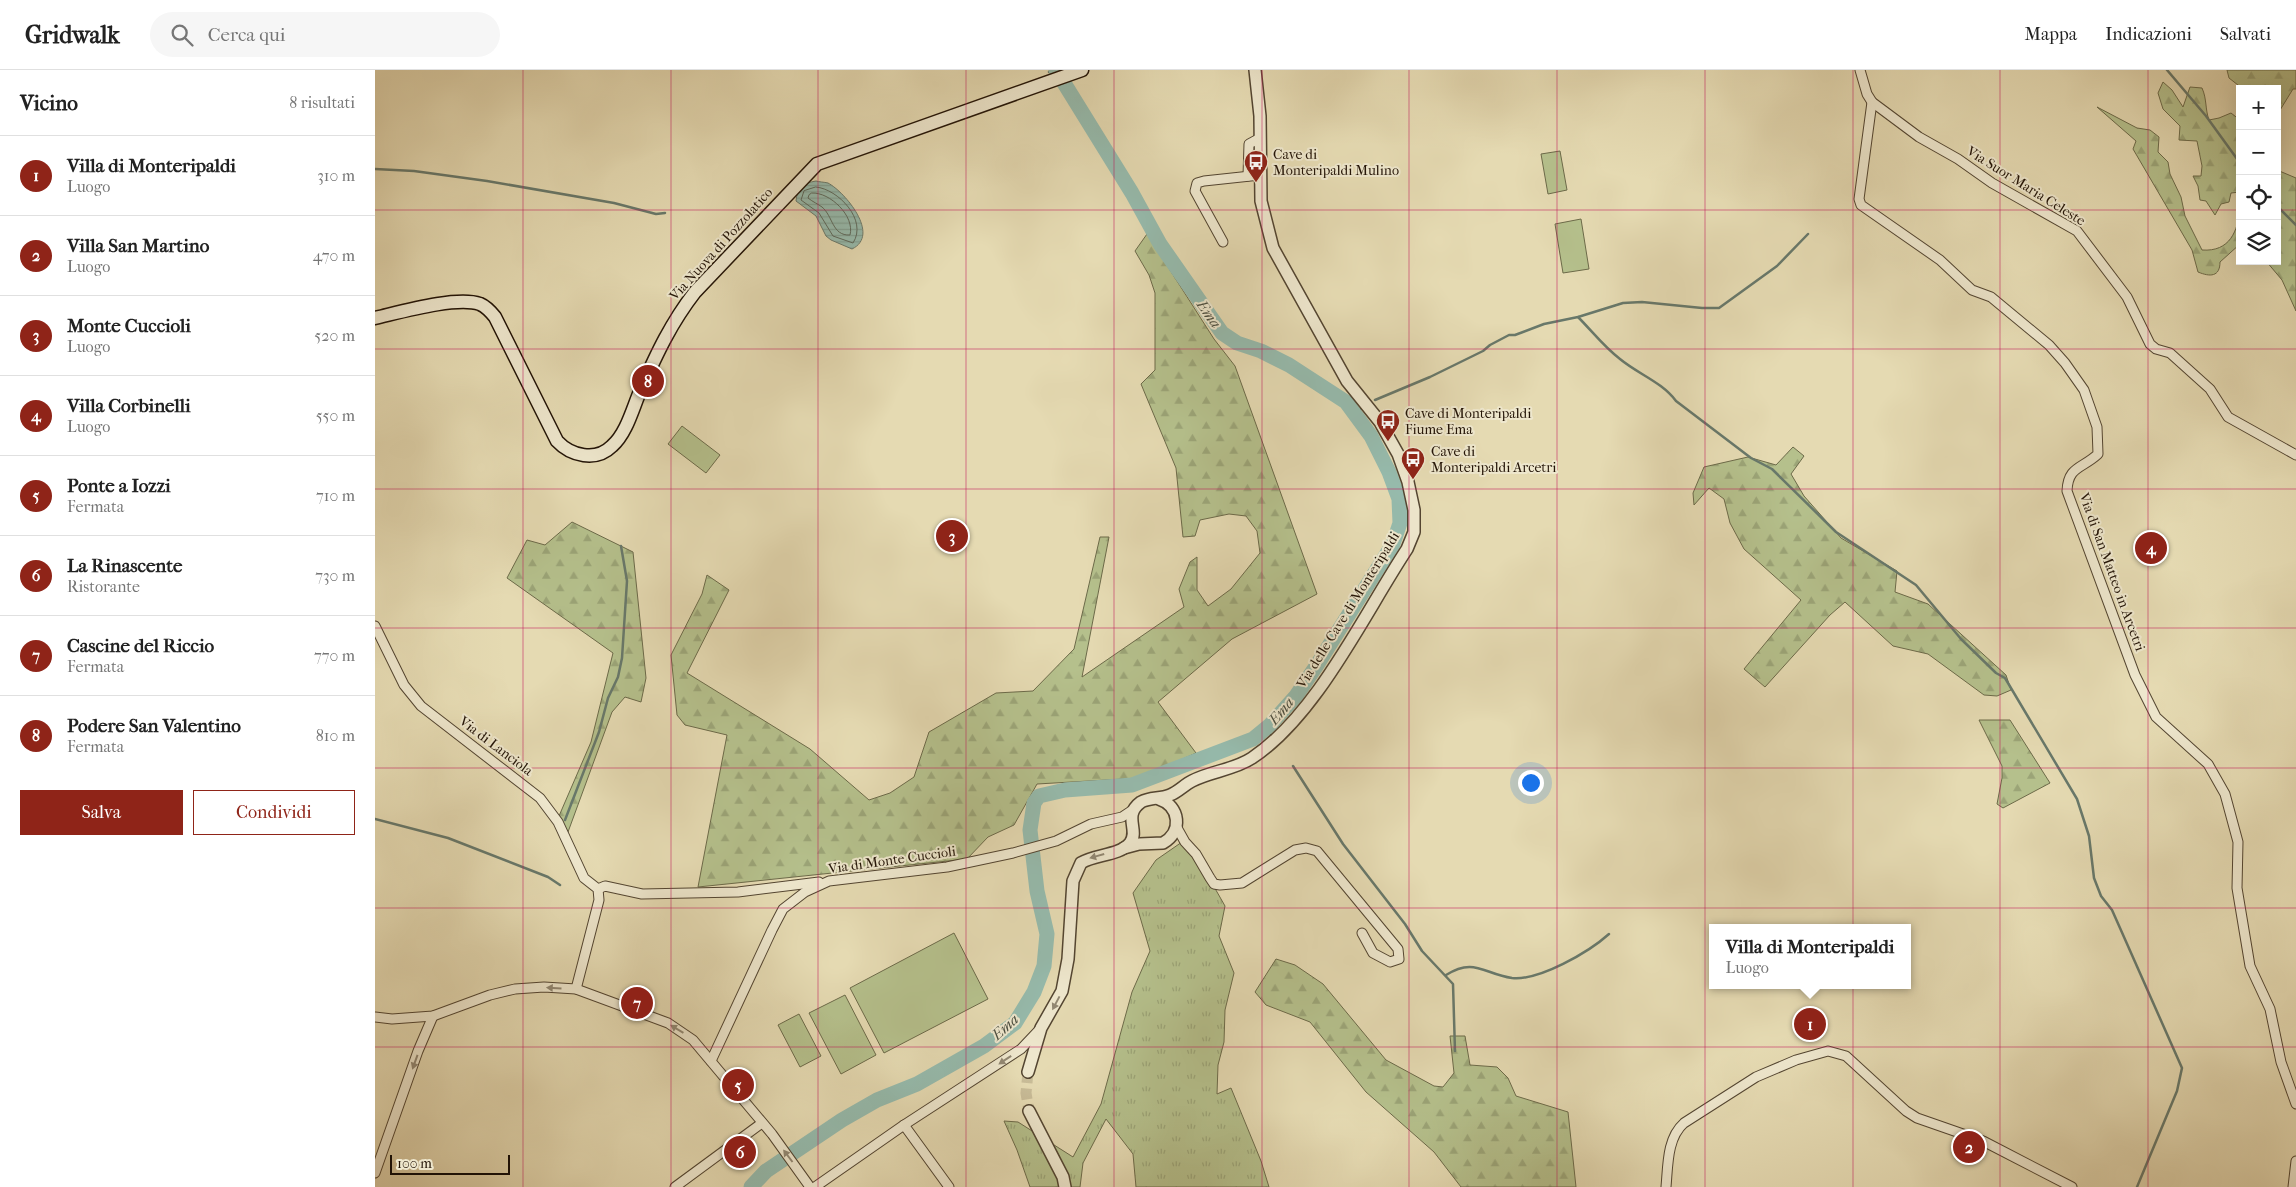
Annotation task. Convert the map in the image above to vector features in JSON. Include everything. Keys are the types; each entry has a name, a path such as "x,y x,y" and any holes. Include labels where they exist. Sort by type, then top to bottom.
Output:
{"main road":[{"name":"Via Nuova di Pozzolatico","path":"375,318 458,302 484,306 495,317 557,441 563,448 579,455 600,453 611,447 622,433 665,336 680,312 695,292 813,166 1079,71"}],"street":[{"name":"Via delle Cave di Monteripaldi","path":"1134,809 1143,801 1159,799 1179,790 1191,781 1250,760 1268,747 1297,716 1323,683 1407,549 1414,532 1412,497 1398,454 1380,422 1347,381 1273,248 1254,175 1260,138 1260,116 1255,70"},
{"path":"1860,70 1867,94 1872,102"},
{"name":"Via Suor Maria Celeste","path":"1872,102 1919,137 1958,159 1992,183 2077,231 2127,297 2150,344 2156,349 2170,354 2210,389 2228,417 2296,455"},
{"name":"Via di San Matteo in Arcetri","path":"1872,102 1859,199 1861,205 1940,260 1972,290 1991,297 2030,328 2065,363 2084,390 2097,426 2098,454 2089,463 2073,471 2067,479 2067,491 2135,675 2156,718 2208,764 2225,794 2238,842 2237,888 2250,966 2270,1009 2281,1062 2296,1104"},
{"path":"1223,242 1195,191 1197,183 1254,175"},
{"name":"Via di Lanciola","path":"375,626 404,685 415,699 421,706 540,798 558,822 584,878 598,889"},
{"path":"1171,806 1179,790"},
{"path":"1159,799 1171,806 1176,815 1177,826 1185,842 1197,854 1214,884 1242,883 1295,850 1306,848 1317,851 1397,949 1399,958 1390,962 1373,952 1362,933"},
{"path":"1118,850 1129,844 1133,836 1131,820 1134,809"},
{"name":"Via di Monte Cuccioli","path":"711,1061 771,930 783,909 805,892 829,881 947,867 1013,853 1056,841 1091,824 1113,819 1134,809"},
{"path":"1113,819 1128,824 1137,837 1149,844"},
{"path":"1028,1072 1041,1028 1062,991 1069,959 1073,880 1077,868 1087,859 1139,844 1159,844 1170,838 1177,826"},
{"path":"1170,838 1185,842"},
{"path":"576,989 599,900 598,889 605,886 642,894 738,892 829,881"},
{"path":"375,1017 391,1019 433,1016 490,995 515,989 544,987 576,989 668,1023 693,1040 771,1134 807,1182"},
{"path":"375,1173 433,1016"},
{"path":"815,1187 904,1125 1021,1049 1041,1028"},
{"path":"1666,1187 1671,1142 1678,1128 1756,1077 1795,1060 1827,1051 1846,1056 1907,1112 1917,1118 1983,1141 2072,1187"},
{"path":"1029,1111 1063,1177 1065,1187"},
{"path":"675,1187 762,1123"},
{"path":"904,1125 949,1187"},
{"path":"2293,1187 2296,1161"}],"green space":[{"path":"2227,70 2296,70 2296,89 2293,89 2281,108 2281,85 2238,85 2229,78"},
{"path":"2163,82 2172,90 2183,107 2190,87 2202,88 2209,120 2231,113 2236,117 2236,192 2231,193 2229,202 2221,204 2215,215 2206,201 2200,200 2198,186 2193,176 2201,176 2202,166 2197,141 2179,140 2180,126 2163,109 2158,93"},
{"path":"2097,107 2137,128 2150,130 2159,137 2158,152 2168,162 2170,174 2181,197 2185,216 2202,250 2212,250 2226,244 2236,227 2236,248 2220,262 2220,267 2216,273 2207,275 2198,272 2192,250 2133,149 2136,141"},
{"path":"1560,151 1567,190 1548,194 1541,154"},
{"path":"2281,172 2296,178 2296,311 2282,280 2269,265 2281,265"},
{"path":"1581,219 1589,269 1563,273 1555,224"},
{"path":"1147,234 1214,339 1235,366 1317,594 1232,639 1158,702 1196,753 1141,778 1037,784 1014,825 988,837 967,859 698,887 727,735 685,725 677,715 671,655 702,594 707,575 729,590 687,673 810,749 869,800 890,793 914,777 929,732 996,693 1033,691 1074,649 1100,537 1109,537 1082,677 1184,607 1179,589 1190,562 1197,557 1197,590 1208,606 1231,589 1260,553 1257,531 1246,516 1229,514 1200,520 1195,536 1183,537 1176,468 1141,384 1155,370 1155,293 1149,275 1135,251"},
{"path":"682,426 720,455 706,473 668,444"},
{"path":"1793,447 1804,456 1791,474 1804,496 1841,538 1897,571 1895,592 1928,604 2006,675 2011,690 1997,696 1984,695 1928,654 1893,646 1845,602 1830,615 1765,687 1744,669 1801,600 1744,549 1730,523 1724,499 1709,488 1694,505 1693,493 1704,467 1748,457 1776,465"},
{"path":"572,522 633,552 646,678 641,702 625,697 612,712 568,832 559,816 591,742 613,653 507,578 527,540 545,545"},
{"path":"1979,720 2010,720 2050,783 2003,808 1997,804 2002,778 2002,766"},
{"path":"1182,842 1192,848 1225,906 1219,936 1234,973 1225,1010 1224,1042 1218,1065 1217,1094 1231,1088 1261,1161 1269,1187 1136,1187 1133,1154 1106,1119 1083,1163 1080,1187 1030,1187 1004,1121 1018,1122 1073,1157 1101,1104 1132,992 1150,951 1133,893 1156,860"},
{"path":"954,933 988,999 884,1053 850,988"},
{"path":"1276,959 1295,965 1323,984 1386,1060 1434,1086 1443,1087 1454,1073 1450,1036 1465,1036 1470,1065 1497,1067 1508,1078 1516,1096 1568,1112 1576,1187 1461,1187 1434,1152 1366,1092 1310,1022 1266,1005 1255,992"},
{"path":"845,995 876,1055 841,1074 809,1013"},
{"path":"799,1014 821,1056 800,1067 778,1025"}],"water":[{"path":"816,181 828,183 835,188 851,204 857,214 862,224 863,234 860,243 852,249 826,236 816,216 796,201 799,189 808,183"}],"waterway":[{"path":"1049,72 1054,70"},
{"name":"Ema","path":"751,1187 766,1171 842,1120 877,1100 917,1084 984,1046 1015,1023 1034,992 1044,966 1047,934 1037,891 1030,830 1034,803 1039,796 1065,790 1132,785 1253,739 1270,725 1296,696 1393,544 1400,523 1399,499 1389,472 1371,436 1346,402 1289,365 1261,351 1237,343 1222,333 1160,244 1132,193 1056,70"},
{"path":"2167,70 2206,116 2236,157"},
{"path":"375,169 414,171 487,181 614,203 656,214 665,213"},
{"path":"2281,210 2296,225"},
{"path":"1375,400 1430,377 1483,351 1509,335 1515,335 1544,324 1578,317 1623,303 1642,302 1719,308 1777,266 1808,234"},
{"path":"1578,317 1620,359 1657,383 1676,401 1751,458 1772,469 1836,532 1916,585 1961,639 1996,673 2005,678 2077,799 2089,836 2094,878 2101,896 2112,910 2182,1068 2177,1091 2137,1187"},
{"path":"1355,414 1362,408"},
{"path":"565,820 599,732 608,698 618,677 622,658 627,581 621,546"},
{"path":"1266,728 1271,735"},
{"path":"1293,766 1343,844 1405,924 1422,951 1453,984 1455,1051"},
{"path":"375,819 448,838 548,877 560,885"},
{"path":"1446,975 1464,967 1479,968 1512,978 1536,975 1577,957 1609,934"}],"tunnel":[{"path":"1028,1072 1026,1093 1029,1111"}],"place":[{"name":"Cave di Monteripaldi Mulino","path":"1256,183"},
{"name":"Podere San Valentino","path":"648,381"},
{"name":"Cave di Monteripaldi Fiume Ema","path":"1388,442"},
{"name":"Cave di Monteripaldi Arcetri","path":"1413,480"},
{"name":"Monte Cuccioli","path":"952,536"},
{"name":"Villa Corbinelli","path":"2151,548"},
{"name":"Cascine del Riccio","path":"637,1003"},
{"name":"Villa di Monteripaldi","path":"1810,1024"},
{"name":"Ponte a Iozzi","path":"738,1085"},
{"name":"Villa San Martino","path":"1969,1147"},
{"name":"La Rinascente","path":"740,1152"}]}
